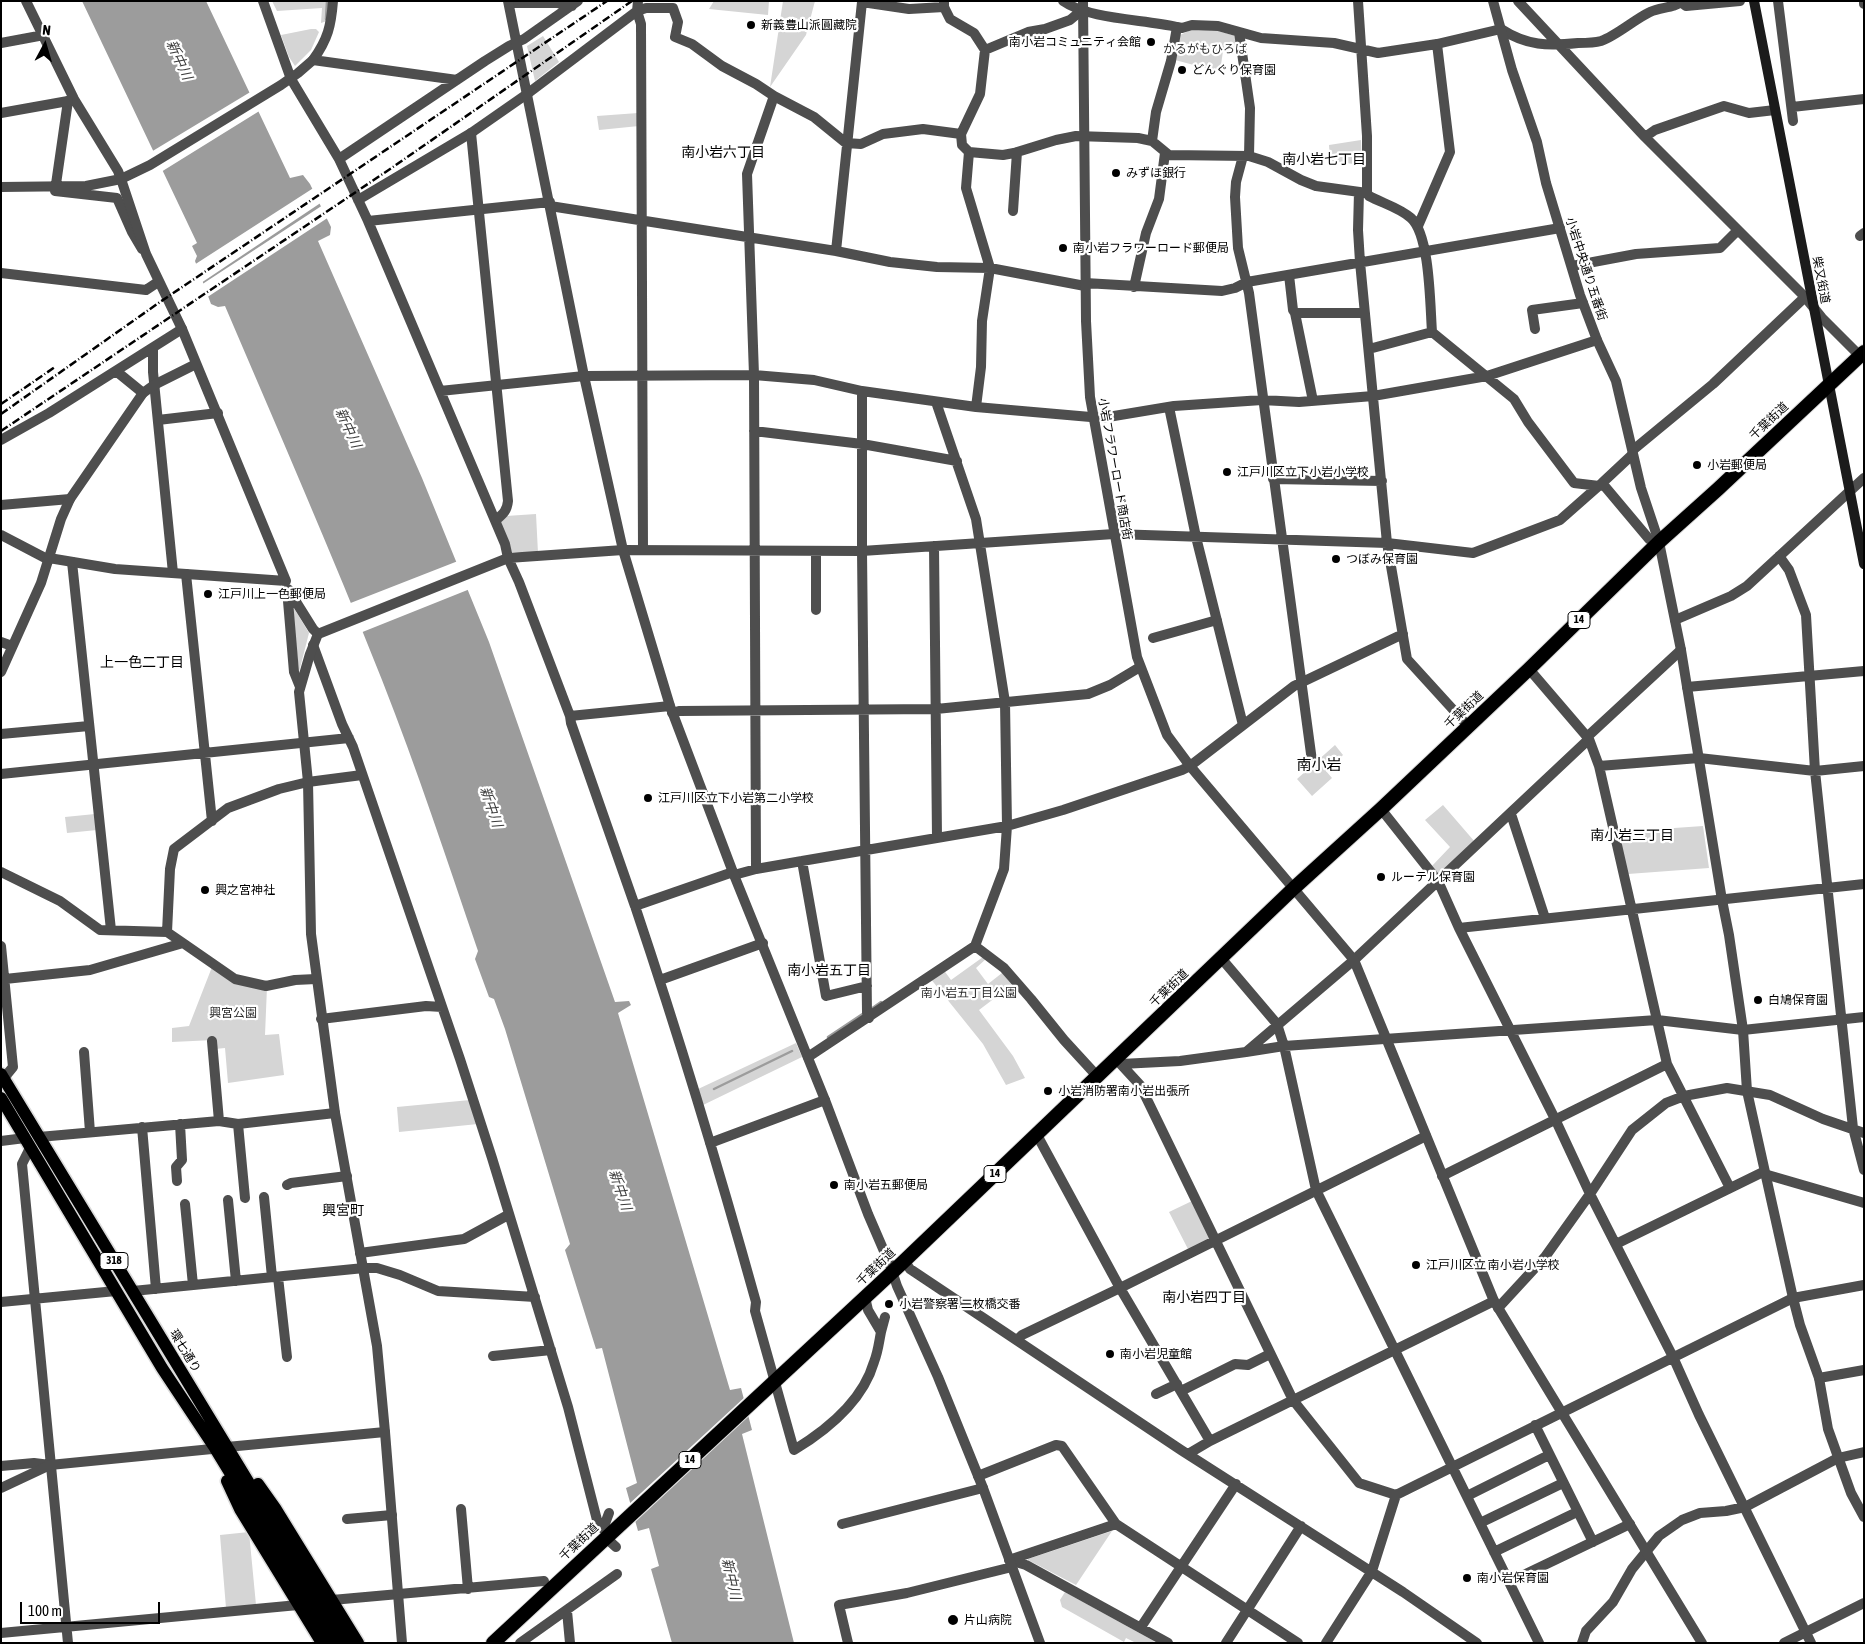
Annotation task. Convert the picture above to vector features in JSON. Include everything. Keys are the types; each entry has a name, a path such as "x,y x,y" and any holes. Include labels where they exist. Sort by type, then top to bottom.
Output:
{"highway":[{"name":"千葉街道","path":"493,1643 904,1261 1097,1076 1119,1061 1221,958 1529,669 1659,542 1829,384 1861,358"}],"main road":[{"name":"柴又街道","path":"1754,2 1864,564"},
{"name":"環七通り","path":"2,1076 133,1291 221,1448 324,1617 346,1643"},
{"name":"環七通り","path":"1,1098 162,1368 221,1448"},
{"path":"221,1448 253,1478 275,1508 358,1643"},
{"path":"221,1448 240,1510 322,1643"},
{"name":"環七通り","path":"324,1617 334,1643"}],"street":[{"path":"26,1 44,35 71,100 118,171 146,254 182,329 218,413 287,585 313,629 318,634"},
{"path":"263,1 290,79 339,159 368,221 496,520 508,558 520,582 570,716 660,980 710,1143 756,1302 755,1311 769,1386 794,1450 812,1438 845,1410 862,1388 874,1363 885,1317"},
{"path":"1,187 96,185 132,175 279,86 313,60 332,25 333,1"},
{"path":"1063,1 1072,8 1083,6 1144,23 1182,28 1192,25 1218,26 1261,38 1326,42 1378,53 1437,44 1501,29 1512,36 1543,45 1601,41 1635,19 1656,9 1682,2 1686,6 1741,1 1754,2"},
{"path":"1358,1 1367,136 1358,230 1387,544 1407,659 1468,726"},
{"name":"小岩中央通り五番街","path":"1493,1 1512,70 1537,142 1546,183 1583,302 1597,340 1616,381 1641,488 1659,542 1681,650 1729,935 1743,1030 1747,1091 1793,1298 1800,1325 1819,1378 1828,1429 1851,1493 1864,1517"},
{"path":"1518,1 1645,137 1805,297 1861,358"},
{"path":"1778,1 1793,121"},
{"path":"575,4 509,2 584,376 623,550 671,710 868,1214 983,1488 1040,1643"},
{"path":"836,251 862,2 909,9 944,4 950,20 974,33 984,50 980,94 962,134 962,144 969,152 1003,155 1066,137 1084,135 1138,138 1152,141 1169,155 1246,156 1268,162 1316,186 1363,192 1410,217 1418,226 1424,251 1428,276 1432,332 1514,399 1528,422 1574,483 1601,485 1649,539 1659,542"},
{"path":"339,159 575,4"},
{"path":"637,6 673,8 678,22 675,37 692,44 722,66 814,117 846,143 861,144 883,134 923,129 962,134"},
{"path":"358,200 471,134 528,94 637,6"},
{"path":"637,6 641,24 643,550"},
{"path":"984,50 1028,32 1046,29 1070,20 1083,6"},
{"name":"小岩フラワーロード商店街","path":"1083,6 1085,284 1088,381 1114,534 1140,667 1167,735 1190,766 1354,960 1496,1305 1702,1643"},
{"path":"1152,141 1156,112 1171,61 1176,27"},
{"path":"1239,32 1250,108 1246,156 1236,182 1238,248 1247,282 1312,760"},
{"path":"1,43 44,35"},
{"path":"1418,226 1450,152 1437,44"},
{"path":"313,60 457,80"},
{"path":"756,869 754,375 747,174 774,96"},
{"path":"1792,107 1864,99"},
{"path":"1,113 71,100"},
{"path":"71,100 55,191 117,198 132,232 146,254"},
{"path":"1645,137 1655,130 1724,106 1749,113 1775,110"},
{"path":"471,134 508,502 508,508 496,520"},
{"path":"969,152 966,188 990,268 982,321 981,367 976,407"},
{"path":"1013,211 1017,152"},
{"path":"1134,287 1146,232 1158,199 1166,153"},
{"path":"368,221 550,204 836,251 890,262 990,268 1085,284 1222,291 1235,288 1247,282 1560,228"},
{"path":"1572,266 1636,254 1720,248 1738,230"},
{"path":"1,273 146,290 158,282"},
{"path":"1289,275 1293,310 1296,313 1313,401"},
{"path":"402,1643 386,1432 377,1346 334,1113 311,934 308,782 299,698 300,687 318,634 508,558 623,550 862,551 1114,534 1387,544 1473,553 1556,523 1601,485 1633,452 1713,384 1805,297"},
{"path":"1535,330 1532,310 1583,302"},
{"path":"1296,313 1365,313"},
{"path":"1,440 49,414 182,329"},
{"path":"1369,349 1432,332"},
{"path":"440,391 584,376 754,375 814,380 862,391 976,407 1102,418 1169,407 1262,400 1299,402 1373,396 1487,376 1597,340"},
{"path":"152,349 173,573"},
{"path":"1,672 41,583 70,499 143,393 154,385 196,364"},
{"path":"116,371 143,393"},
{"path":"862,391 866,1013 869,1018"},
{"path":"808,1057 976,946 1004,869 1007,826 1005,702 980,542 972,505 936,402"},
{"path":"1169,407 1196,537 1244,725"},
{"path":"158,420 218,413"},
{"path":"754,431 862,444 956,461"},
{"path":"1675,620 1747,586 1864,478"},
{"path":"1273,479 1382,481"},
{"path":"1,506 70,499"},
{"path":"1,535 49,559 115,569 186,574 287,585"},
{"path":"934,546 937,838"},
{"path":"816,550 816,610"},
{"path":"1779,556 1789,570 1806,615 1814,771 1853,1128 1864,1170"},
{"path":"72,562 111,930"},
{"path":"186,574 212,821"},
{"path":"287,585 294,672 300,687"},
{"path":"1153,638 1217,620"},
{"path":"635,906 734,874 1007,826 1101,798 1190,766 1301,681 1403,634"},
{"path":"1,642 12,646"},
{"path":"313,645 349,738 442,1007 535,1297 568,1407 597,1520 610,1536"},
{"path":"1246,1052 1354,960 1511,814 1681,650"},
{"path":"570,716 671,710 936,709 1088,694 1110,685 1140,667"},
{"path":"1529,669 1588,738 1599,766 1667,1064 1730,1188"},
{"path":"1687,687 1864,671"},
{"path":"1,734 90,726"},
{"path":"1,774 349,738"},
{"path":"1599,766 1699,758 1814,771 1864,766"},
{"path":"167,932 170,869 174,850 228,808 280,789 308,782 362,775"},
{"path":"1381,809 1438,881 1459,928 1556,1120 1590,1194 1673,1358 1811,1643"},
{"path":"1511,814 1545,918"},
{"path":"802,861 826,996 867,986"},
{"path":"1,872 60,901 100,930 167,932 235,979 266,986 295,980 316,979"},
{"path":"1459,928 1864,884"},
{"path":"4,977 90,970 183,943"},
{"path":"660,980 763,943"},
{"path":"1,946 13,1067 2,1076"},
{"path":"976,946 1004,968 1064,1040 1097,1076"},
{"path":"1221,958 1277,1024 1284,1046 1316,1190 1539,1643"},
{"path":"322,1019 426,1006 442,1007"},
{"path":"1119,1061 1180,1061 1284,1046 1657,1020 1743,1030 1864,1017"},
{"path":"212,1041 219,1121"},
{"path":"84,1052 90,1132"},
{"path":"1119,1061 1140,1085 1293,1400 1358,1482 1396,1496"},
{"path":"1442,1176 1667,1064"},
{"path":"1188,1454 1210,1441 1396,1350 1496,1305 1545,1257 1590,1194 1632,1130 1666,1103 1684,1096 1728,1088 1770,1095 1823,1119 1864,1133"},
{"path":"710,1143 825,1100"},
{"path":"39,1137 219,1121 238,1124 334,1113"},
{"path":"177,1181 176,1167 182,1160 180,1124"},
{"path":"238,1124 245,1198"},
{"path":"142,1127 156,1289"},
{"path":"1037,1135 1120,1288 1210,1441"},
{"path":"1017,1340 1022,1335 1426,1136"},
{"path":"1,1140 28,1143 22,1164 68,1643"},
{"path":"1616,1244 1761,1173 1864,1203"},
{"path":"288,1185 291,1183 346,1176"},
{"path":"264,1197 287,1357"},
{"path":"228,1200 236,1281"},
{"path":"185,1204 193,1285"},
{"path":"360,1254 464,1239 508,1215"},
{"path":"904,1261 910,1269 1188,1454 1372,1571 1477,1643"},
{"path":"133,1291 377,1268 400,1275 438,1291 535,1297"},
{"path":"1326,1643 1372,1571 1396,1496 1793,1298 1864,1285"},
{"path":"1,1302 116,1291"},
{"path":"865,1297 868,1310 881,1332"},
{"path":"493,1356 551,1350"},
{"path":"1156,1394 1179,1388 1235,1364 1248,1365 1270,1354"},
{"path":"1819,1378 1864,1370"},
{"path":"1535,1425 1593,1542"},
{"path":"1,1466 34,1463 50,1465 386,1432"},
{"path":"978,1476 1056,1445 1062,1446 1116,1524 1298,1643"},
{"path":"1582,1643 1586,1631 1613,1602 1632,1569 1646,1551 1659,1536 1682,1520 1700,1513 1726,1511 1745,1506 1838,1458 1864,1452"},
{"path":"1467,1496 1549,1455"},
{"path":"1,1488 50,1465"},
{"path":"1480,1523 1563,1483"},
{"path":"1141,1627 1236,1484"},
{"path":"842,1524 983,1488"},
{"path":"461,1509 468,1589"},
{"path":"1494,1552 1577,1512"},
{"path":"609,1513 610,1536"},
{"path":"347,1518 392,1515"},
{"path":"848,1643 839,1605 907,1593 1010,1564 1116,1524"},
{"path":"1509,1582 1630,1524"},
{"path":"1226,1643 1301,1526"},
{"path":"1010,1564 1026,1565 1168,1643"},
{"path":"520,1643 617,1574"},
{"path":"332,1600 544,1581"},
{"path":"1784,1643 1864,1603"},
{"path":"1,1633 298,1605"},
{"path":"567,1611 570,1643"}],"green space":[{"path":"272,1 329,1 327,21 321,23 322,8 277,11"},
{"path":"714,1 769,1 768,15 709,9"},
{"path":"783,1 815,1 806,35 770,87"},
{"path":"316,29 319,32 311,50 295,66 289,57 281,35"},
{"name":"かるがもひろば","path":"1193,29 1218,31 1236,36 1238,53 1223,51 1220,72 1175,60 1180,35"},
{"path":"543,36 559,62 535,81 527,46"},
{"path":"638,113 639,126 599,130 597,116"},
{"path":"1361,140 1362,165 1330,161 1329,145"},
{"path":"536,514 538,553 508,552 499,524 506,516"},
{"path":"292,605 309,633 299,672"},
{"path":"1335,745 1343,755 1326,771 1332,778 1312,796 1297,779"},
{"path":"1443,805 1475,842 1438,875 1431,867 1450,847 1425,820"},
{"path":"95,814 97,830 67,833 65,817"},
{"path":"1703,826 1709,868 1628,874 1617,832"},
{"name":"南小岩五丁目公園","path":"983,957 986,959 976,968 988,984 1002,973 1012,985 979,1010 1013,1056 1025,1078 1006,1085 983,1044 930,978 943,969 951,980"},
{"name":"興宮公園","path":"212,967 267,987 265,1035 279,1034 284,1075 228,1083 225,1048 215,1049 214,1040 172,1042 172,1028 189,1026"},
{"path":"796,1043 802,1057 701,1106 696,1090"},
{"path":"470,1100 478,1124 399,1132 397,1107"},
{"path":"1192,1201 1211,1240 1189,1251 1169,1212"},
{"path":"1112,1531 1076,1585 1028,1560 1028,1559"},
{"path":"249,1532 256,1605 226,1608 220,1535"},
{"path":"1065,1592 1154,1641 1153,1643 1136,1643 1126,1638 1124,1642 1062,1607 1060,1600"}],"water":[{"name":"新中川","path":"82,1 206,1 290,178 303,175 310,184 331,227 330,235 318,241 422,478 489,642 615,1002 629,1001 631,1005 618,1013 730,1390 741,1388 752,1430 742,1434 794,1643 672,1643 651,1569 659,1566 649,1528 638,1531 626,1488 637,1483 602,1348 596,1349 565,1250 570,1244 505,1029 494,999 489,997 475,959 478,951 420,781 344,586 225,306 218,307 211,304 195,261 197,256 192,246 197,243"}],"pier":[{"path":"252,91 261,110 161,172 151,152"},
{"path":"315,187 322,202 201,283 194,265"},
{"path":"323,205 329,217 206,298 201,285"},
{"path":"458,561 470,589 360,633 348,604"},
{"path":"746,1396 751,1414 633,1524 628,1505"}],"waterway":[{"path":"326,19 327,1"},
{"path":"871,1009 881,1002"},
{"path":"828,1037 864,1013"},
{"path":"714,1089 792,1051"}],"railway":[{"path":"1,414 160,302 607,1"},
{"path":"1,431 393,167 632,1"},
{"path":"1,404 55,367"}],"place":[{"name":"新義豊山派圓藏院","path":"751,25"},
{"name":"南小岩コミュニティ会館","path":"1151,42"},
{"name":"どんぐり保育園","path":"1182,70"},
{"name":"みずほ銀行","path":"1116,173"},
{"name":"南小岩フラワーロード郵便局","path":"1063,248"},
{"name":"小岩郵便局","path":"1697,465"},
{"name":"江戸川区立下小岩小学校","path":"1227,472"},
{"name":"つぼみ保育園","path":"1336,559"},
{"name":"江戸川上一色郵便局","path":"208,594"},
{"name":"江戸川区立下小岩第二小学校","path":"648,798"},
{"name":"ルーテル保育園","path":"1381,877"},
{"name":"興之宮神社","path":"205,890"},
{"name":"白鳩保育園","path":"1758,1000"},
{"name":"小岩消防署南小岩出張所","path":"1048,1091"},
{"name":"南小岩五郵便局","path":"834,1185"},
{"name":"江戸川区立 南小岩小学校","path":"1416,1265"},
{"name":"小岩警察署 二枚橋交番","path":"889,1304"},
{"name":"南小岩児童館","path":"1110,1354"},
{"name":"南小岩保育園","path":"1467,1578"},
{"name":"片山病院","path":"953,1620"}],"district":[{"name":"南小岩六丁目","path":"723,153"},
{"name":"南小岩七丁目","path":"1324,160"},
{"name":"上一色二丁目","path":"142,663"},
{"name":"南小岩","path":"1319,765"},
{"name":"南小岩三丁目","path":"1632,836"},
{"name":"南小岩五丁目","path":"829,971"},
{"name":"興宮町","path":"343,1211"},
{"name":"南小岩四丁目","path":"1204,1298"}]}
